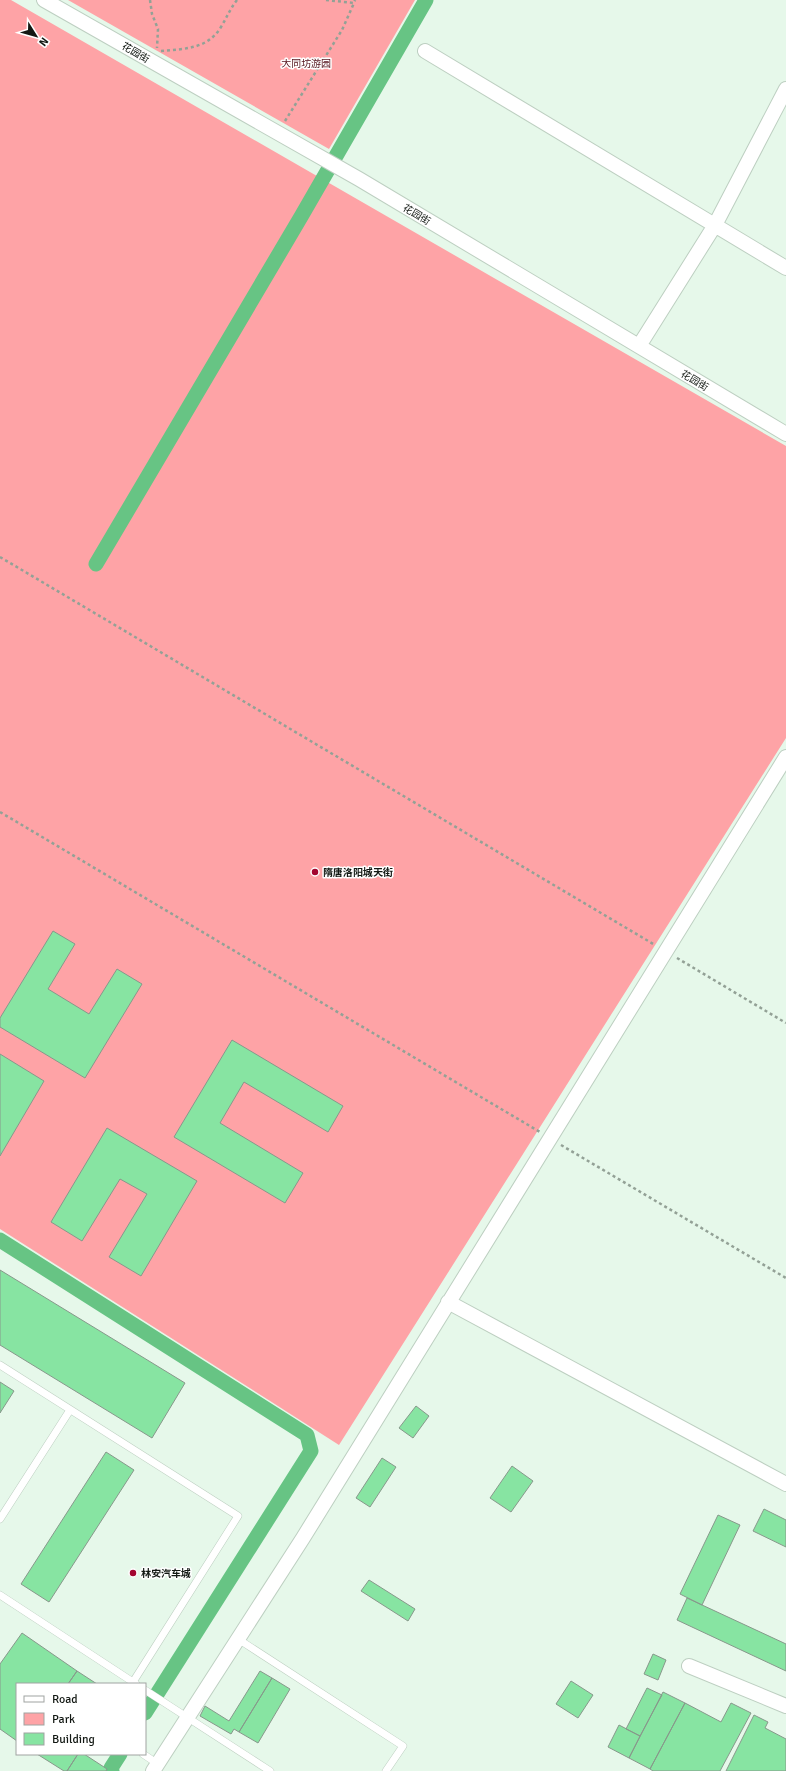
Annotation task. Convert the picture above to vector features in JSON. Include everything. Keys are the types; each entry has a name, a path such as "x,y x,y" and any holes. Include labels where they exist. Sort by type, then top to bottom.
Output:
{"street":[{"name":"花园街","path":"44,0 359,179 786,434"},
{"path":"425,51 786,268"},
{"path":"639,346 715,225 786,89"},
{"path":"155,1767 307,1531 786,757"},
{"path":"448,1302 786,1484"},
{"path":"689,1666 786,1706"}],"lane":[{"path":"0,1365 238,1516 135,1683 0,1596"},
{"path":"0,1519 70,1410"},
{"path":"238,1639 403,1746 386,1771"},
{"path":"146,1691 270,1771"},
{"path":"144,1755 155,1767"}],"path":[{"path":"150,0 152,14 158,29 157,51 189,48 202,45 213,38 237,0"},
{"path":"284,123 342,30 355,1 326,0"},
{"path":"0,557 786,1023"},
{"path":"0,812 786,1278"}],"green space":[{"path":"0,0 11,0 786,446 786,738 339,1445 0,1229"},
{"name":"大同坊游园","path":"68,0 415,0 329,149"}],"building":[{"path":"53,931 75,944 48,989 89,1014 117,969 142,984 85,1078 0,1027 0,1018"},
{"path":"232,1040 343,1106 328,1132 244,1082 220,1123 303,1173 285,1203 174,1137"},
{"path":"0,1054 44,1081 0,1156"},
{"path":"107,1128 197,1181 141,1276 109,1257 147,1194 120,1179 82,1241 51,1222"},
{"path":"0,1270 185,1383 152,1438 0,1345"},
{"path":"0,1382 14,1391 0,1413"},
{"path":"416,1406 429,1416 413,1438 399,1428"},
{"path":"106,1452 134,1470 49,1602 21,1584"},
{"path":"382,1458 396,1467 370,1507 356,1498"},
{"path":"512,1466 533,1481 511,1512 490,1498"},
{"path":"764,1509 786,1520 786,1547 753,1531"},
{"path":"718,1515 740,1525 702,1605 680,1594"},
{"path":"369,1580 415,1609 408,1621 361,1591"},
{"path":"687,1598 786,1644 786,1671 677,1620"},
{"path":"22,1633 77,1671 69,1683 16,1683 16,1740 0,1729 0,1664"},
{"path":"653,1654 666,1660 658,1680 644,1674"},
{"path":"77,1671 95,1683 69,1683"},
{"path":"260,1671 272,1678 239,1732 234,1729 231,1734 200,1716 205,1706 229,1721"},
{"path":"272,1678 290,1689 258,1743 239,1732"},
{"path":"571,1681 593,1695 578,1718 556,1704"},
{"path":"647,1688 662,1695 640,1736 626,1729"},
{"path":"663,1692 685,1703 650,1769 629,1758"},
{"path":"685,1703 721,1722 731,1703 751,1713 720,1771 653,1771 650,1769"},
{"path":"754,1715 768,1722 765,1728 786,1739 786,1771 726,1771"},
{"path":"619,1725 640,1736 629,1758 608,1747"},
{"path":"39,1755 77,1755 67,1771 64,1771"},
{"path":"77,1755 86,1755 107,1769 106,1771 67,1771"}],"waterway":[{"path":"96,564 302,215 426,0"},
{"path":"0,1240 307,1435 311,1451 146,1711"},
{"path":"112,1771 111,1768 119,1755"}],"place":[{"name":"隋唐洛阳城天街","path":"315,872"},
{"name":"林安汽车城","path":"133,1573"}]}
